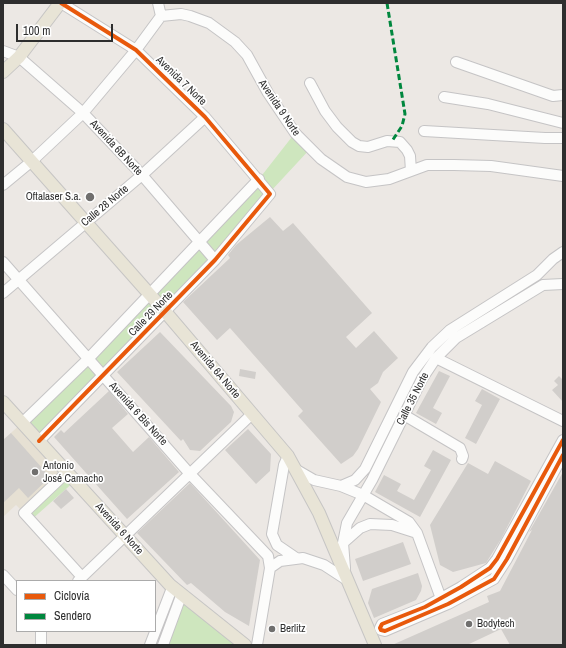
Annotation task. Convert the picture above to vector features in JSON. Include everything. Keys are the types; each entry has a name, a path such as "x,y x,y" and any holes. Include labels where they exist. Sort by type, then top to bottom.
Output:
{"main road":[{"path":"3,72 19,57 60,3"},
{"name":"Avenida 6A Norte","path":"3,129 165,312 288,456 319,513 375,645"},
{"name":"Avenida 6 Norte","path":"3,402 66,473 177,592 246,645"}],"street":[{"name":"Avenida 7 Norte","path":"60,3 136,50 205,117 259,179 270,194"},
{"path":"3,185 32,161 83,113 136,50 162,16 158,3"},
{"name":"Avenida 9 Norte","path":"162,16 181,14 190,16 209,23 235,42 247,55 268,93 295,133 321,159 335,170 348,177 366,182 389,179 428,165 491,166 563,176"},
{"name":"Avenida 6B Norte","path":"3,51 19,57 83,113 142,175 215,260"},
{"path":"456,62 553,96 563,95"},
{"path":"310,83 325,111 337,127 352,142 359,146 368,147 387,141 400,142 410,156 411,171"},
{"path":"444,97 488,104 563,123"},
{"name":"Calle 28 Norte","path":"3,292 18,281 142,175 205,117"},
{"path":"424,131 563,138"},
{"name":"Calle 29 Norte","path":"22,423 88,359 259,179"},
{"name":"Calle 29 Norte","path":"39,441 215,260 270,194"},
{"name":"Calle 35 Norte","path":"341,486 355,480 365,469 413,372 432,347 450,330 537,275 553,258 563,252"},
{"name":"Avenida 6 Bis Norte","path":"3,262 18,281 190,474 268,556 270,568"},
{"name":"Calle 35 Norte","path":"348,580 343,543 347,523 372,480 422,379 436,358 456,338 543,285 563,284"},
{"path":"436,358 563,421"},
{"path":"66,473 24,513 80,579 252,414"},
{"path":"404,415 460,448 463,456 462,459"},
{"path":"563,440 497,559 482,575 461,587 443,602 425,607 382,624 380,625 381,630 385,631 443,602 490,582 500,572 563,455"},
{"path":"258,546 266,542 272,534 284,465 288,456"},
{"path":"295,468 314,480 341,486 363,495 409,522 417,533 443,602"},
{"path":"343,543 360,528 370,524 392,525 417,533"},
{"path":"272,534 277,545 296,558"},
{"path":"257,645 270,568 280,561 296,558 320,563 348,580"},
{"path":"3,575 16,589"},
{"path":"434,581 443,586 461,587"},
{"path":"425,607 430,597 434,581"},
{"path":"150,645 177,592"},
{"path":"163,645 177,592"},
{"path":"41,632 41,645"}],"shaded area":[{"name":"Antonio José Camacho","path":"22,423 71,476 24,513 16,505 3,517 3,440"}],"green space":[{"path":"295,133 310,149 39,441 22,423 259,179"},
{"path":"64,475 75,481 30,521 24,513"},
{"path":"179,600 245,645 163,645"}],"building":[{"path":"270,217 283,231 293,223 372,313 346,337 356,348 374,331 398,358 383,372 378,383 370,389 381,402 358,449 353,456 341,464 298,416 303,411 230,328 217,340 183,302 230,258 228,255 236,245"},
{"path":"160,332 231,406 234,412 231,422 200,451 190,450 183,439 181,441 117,372"},
{"path":"240,369 256,372 255,379 239,376"},
{"path":"439,371 450,376 433,408 442,413 436,424 416,413"},
{"path":"559,376 563,380 563,402 552,390 558,385 554,381"},
{"path":"482,389 500,399 476,444 465,438 482,405 475,401"},
{"path":"109,391 128,414 112,428 133,452 149,437 179,472 127,519 54,437 61,430 64,433"},
{"path":"248,429 271,454 270,471 256,484 225,450"},
{"path":"11,433 50,477 28,498 19,488 3,503 3,440"},
{"path":"433,450 451,460 420,517 375,492 384,475 401,484 397,491 414,500 431,470 424,466"},
{"path":"495,461 531,481 501,539 486,563 453,572 440,565 430,525 468,463 488,474"},
{"path":"563,472 563,645 510,645 501,629 467,645 392,645 489,602 487,596 500,591 532,530 529,532"},
{"path":"190,483 260,560 249,626 225,612 191,583 187,585 137,533"},
{"path":"66,489 74,498 61,509 53,501"},
{"path":"403,542 411,564 363,581 355,559"},
{"path":"418,573 422,586 416,600 374,618 368,603 372,589"}],"marked path":[{"path":"387,3 405,114 402,126 392,141"}],"cycle path":[{"path":"39,441 215,260 270,194 205,117 136,50 61,3"},
{"path":"563,440 497,559 490,568 461,587 425,607 382,624 380,628 381,630 385,631 448,604 494,579 507,559 563,455"}],"place":[{"name":"Oftalaser S.a.","path":"90,197"},
{"name":"Antonio José Camacho","path":"35,472"},
{"name":"Bodytech","path":"469,624"},
{"name":"Berlitz","path":"272,629"}]}
